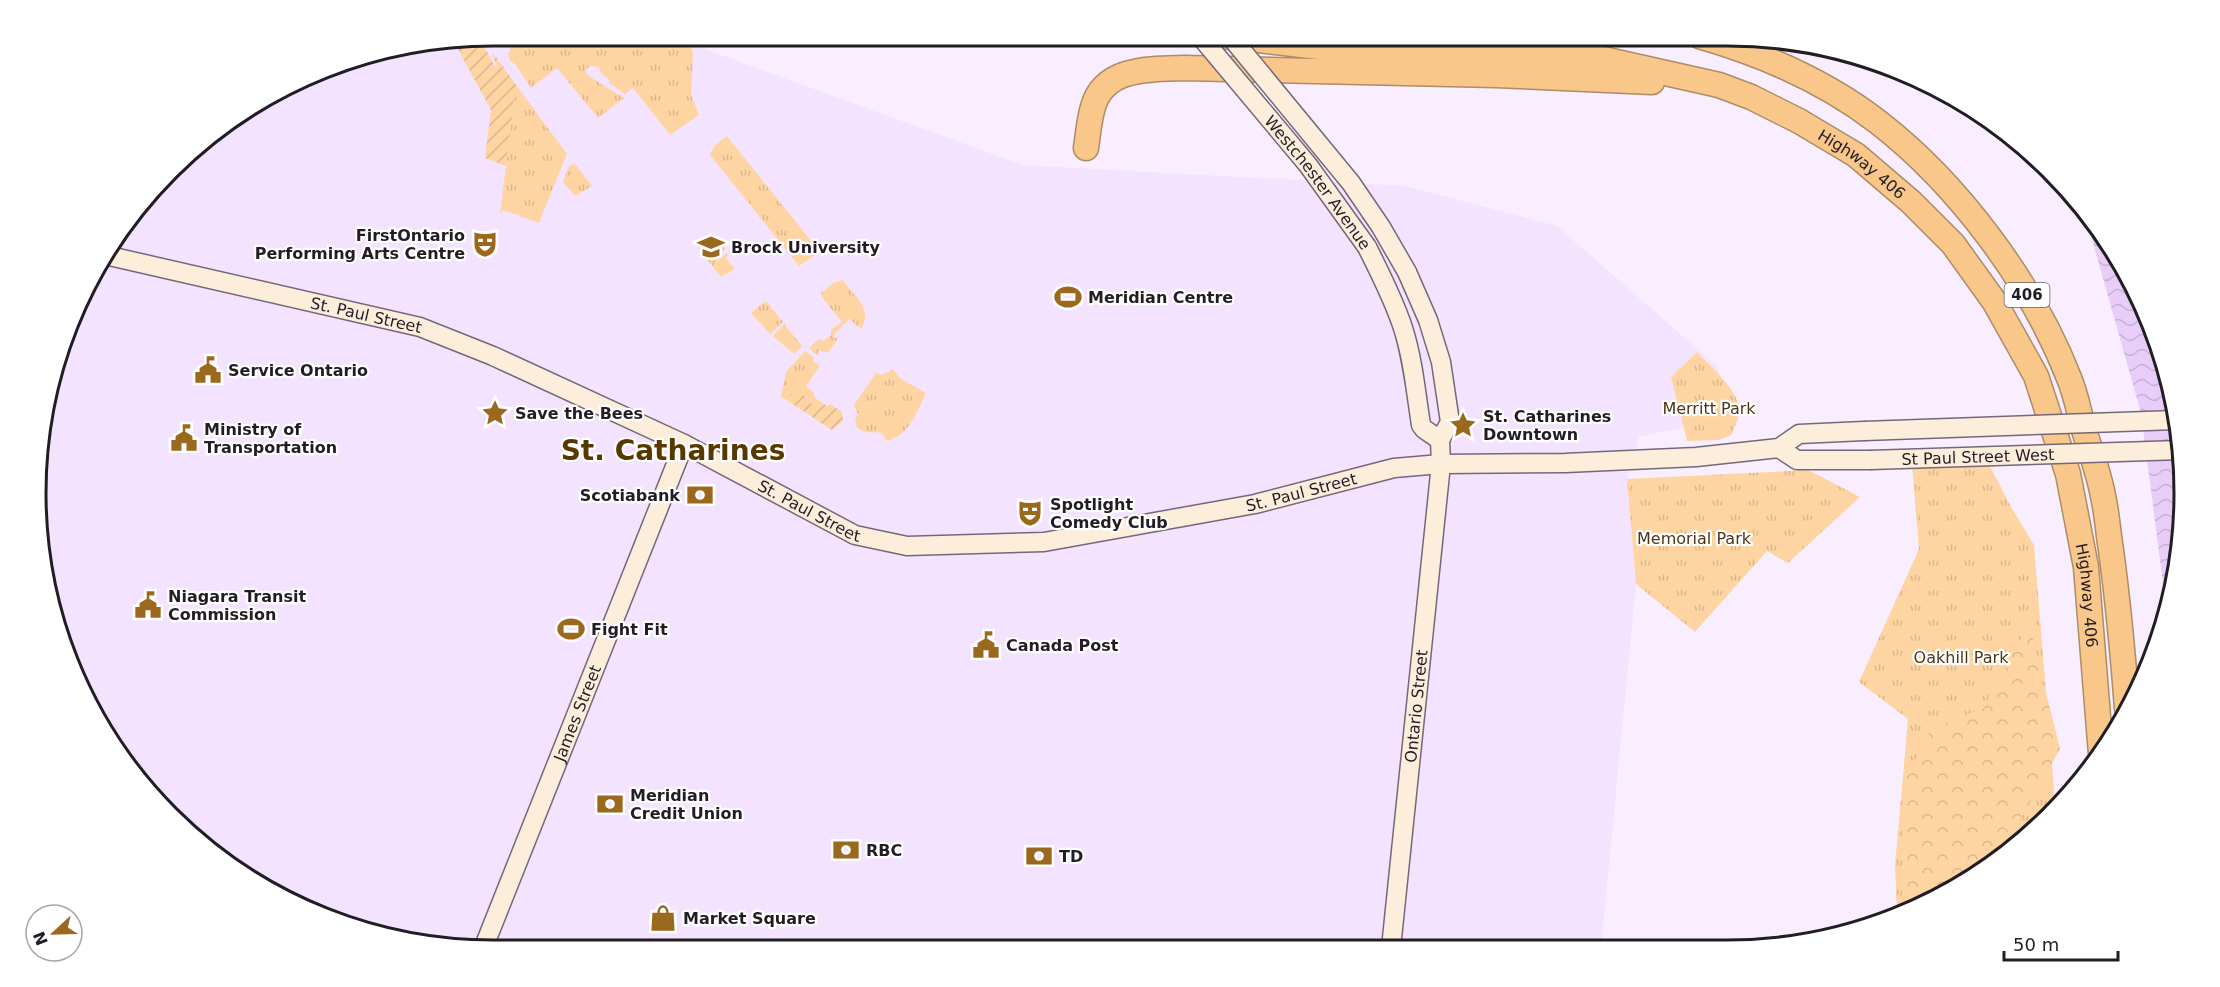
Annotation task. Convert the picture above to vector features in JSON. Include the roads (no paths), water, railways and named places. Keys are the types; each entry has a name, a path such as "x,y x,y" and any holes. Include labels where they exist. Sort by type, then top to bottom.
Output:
{"highway":[{"name":"Highway 406","path":"1310,46 1336,49 1603,59 1719,85 1751,97 1799,121 1856,155 1911,202 1953,244 1994,302 2036,376 2068,474 2085,567 2100,739"},
{"name":"Highway 406","path":"1731,46 1784,67 1834,93 1878,122 1921,160 1953,193 1987,234 2033,304 2070,378 2103,496 2120,618 2126,693"},
{"path":"1086,148 1093,105 1101,88 1111,80 1126,74 1155,69 1496,75 1719,85"}],"main road":[{"name":"Westchester Avenue","path":"1208,46 1308,165 1367,247 1389,290 1404,328 1413,366 1421,425 1440,440"},
{"name":"Westchester Avenue","path":"1238,46 1351,183 1381,227 1407,272 1428,320 1441,362 1450,422 1440,440 1441,464"},
{"name":"St. Paul Street","path":"114,257 420,327 493,356 684,444 855,535 896,545 929,547 1044,542 1255,504 1394,468 1441,464"},
{"name":"St Paul Street West","path":"1441,464 1696,457 1779,448 1799,434 2167,420"},
{"name":"James Street","path":"487,940 684,444"},
{"name":"St Paul Street West","path":"1779,448 1797,460 1870,460 2172,450"},
{"name":"Ontario Street","path":"1392,940 1441,464"}],"water":[{"path":"2092,236 2114,270 2139,322 2150,350 2165,406 2173,464 2174,494 2170,552 2163,587 2141,413"}],"place":[{"name":"FirstOntario Performing Arts Centre","path":"485,244"},
{"name":"Brock University","path":"711,247"},
{"name":"Meridian Centre","path":"1068,297"},
{"name":"Service Ontario","path":"208,370"},
{"name":"Save the Bees","path":"495,413"},
{"name":"St. Catharines Downtown","path":"1463,425"},
{"name":"Ministry of Transportation","path":"184,438"},
{"name":"Scotiabank","path":"700,495"},
{"name":"Spotlight Comedy Club","path":"1030,513"},
{"name":"Niagara Transit Commission","path":"148,605"},
{"name":"Fight Fit","path":"571,629"},
{"name":"Canada Post","path":"986,645"},
{"name":"Meridian Credit Union","path":"610,804"},
{"name":"RBC","path":"846,850"},
{"name":"TD","path":"1039,856"},
{"name":"Market Square","path":"663,918"}],"district":[{"name":"St. Catharines","path":"673,450"}],"park label":[{"name":"Merritt Park","path":"1709,408"},
{"name":"Memorial Park","path":"1694,538"},
{"name":"Oakhill Park","path":"1961,657"}]}
